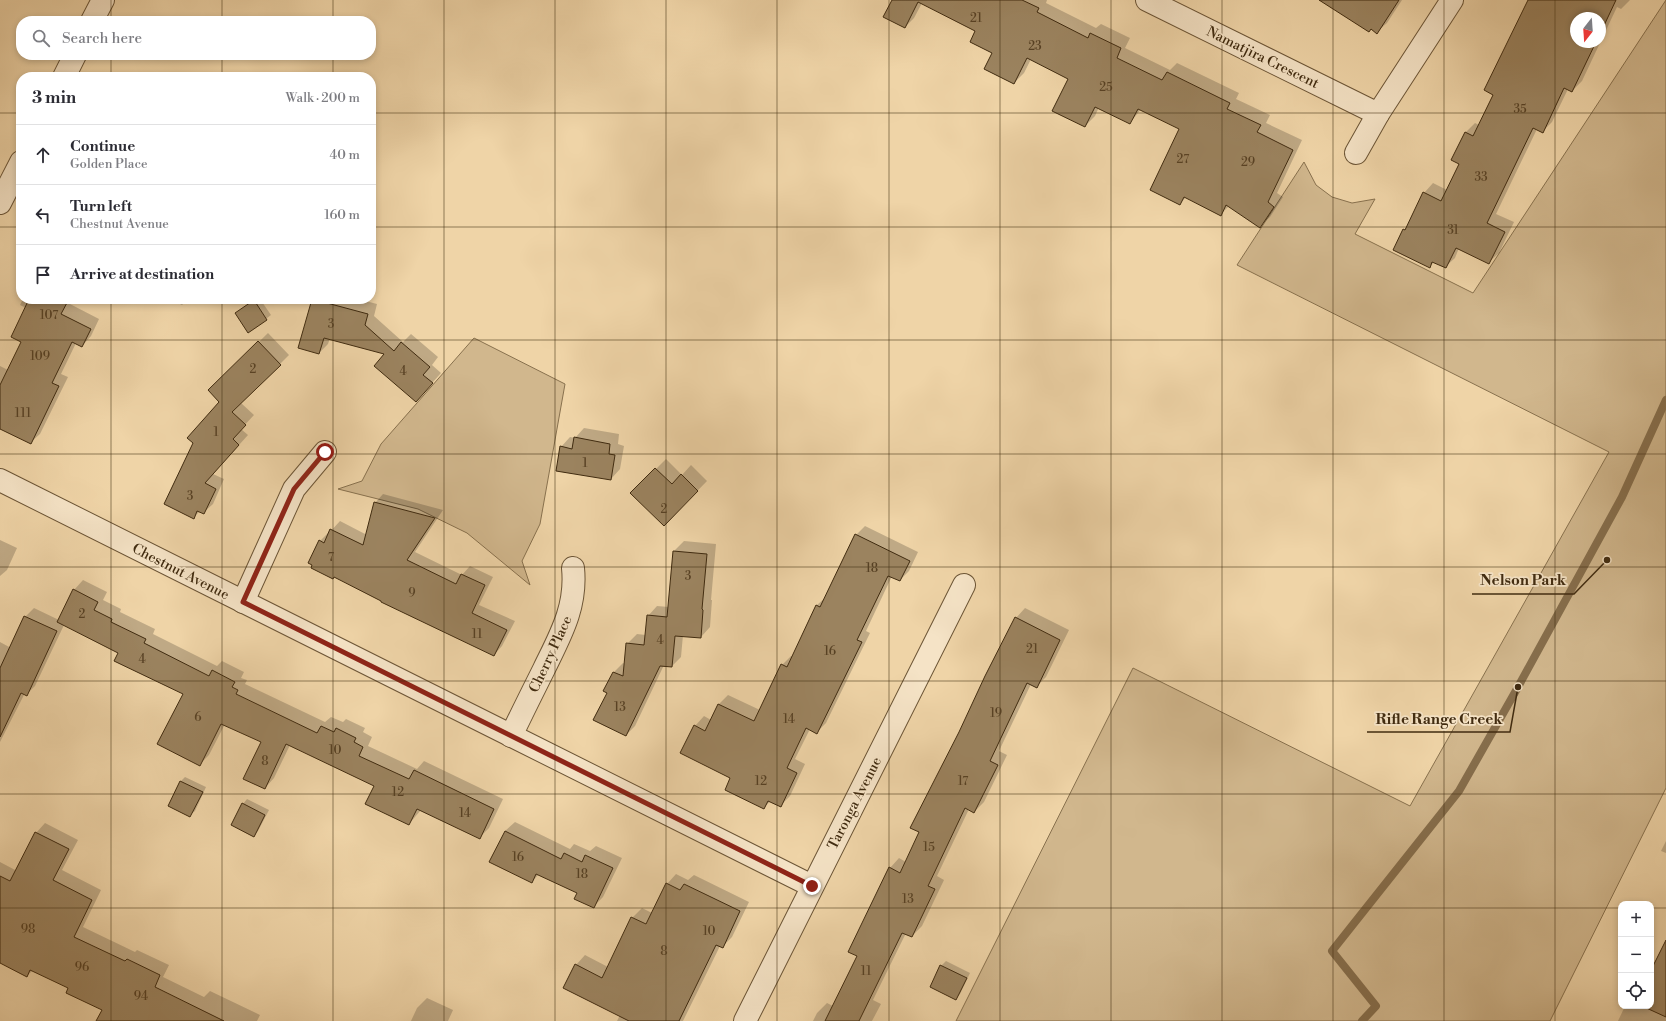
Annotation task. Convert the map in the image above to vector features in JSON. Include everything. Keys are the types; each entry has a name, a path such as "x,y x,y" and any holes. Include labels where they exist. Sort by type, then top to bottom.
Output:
{"street":[{"path":"94,16 102,0"},
{"name":"Namatjira Crescent","path":"1147,0 1378,114"},
{"path":"1356,153 1378,114 1452,0"},
{"path":"66,72 72,60"},
{"path":"0,203 16,172"},
{"path":"243,602 294,489 325,452"},
{"name":"Chestnut Avenue","path":"0,480 812,886"},
{"name":"Cherry Place","path":"511,736 563,629 571,608 575,585 573,568"},
{"name":"Taronga Avenue","path":"746,1021 812,886 964,585"}],"shaded area":[{"path":"1666,0 1666,788 1550,1021 956,1021 1133,668 1410,806 1609,452 1237,265 1304,162 1316,185 1332,197 1352,203 1375,199 1355,234 1473,293"},
{"path":"474,338 565,384 540,524 522,561 530,585 467,533 418,509 338,489 362,481 381,444"}],"building":[{"path":"892,0 1022,0 1039,8 1037,12 1088,38 1090,33 1121,48 1117,58 1162,80 1167,72 1230,103 1227,109 1261,125 1257,132 1293,150 1268,202 1274,207 1260,228 1226,205 1221,216 1184,197 1180,205 1150,190 1179,129 1138,109 1130,124 1095,107 1085,127 1052,111 1068,79 1027,58 1014,84 984,69 992,53 970,42 975,31 918,2 905,28 883,17"},
{"path":"1319,0 1399,0 1377,34 1371,29 1369,32"},
{"path":"1528,0 1616,0 1606,21 1606,12 1570,12 1570,48 1593,48 1572,92 1564,88 1543,133 1533,128 1487,223 1505,232 1489,264 1456,248 1446,268 1432,262 1430,268 1393,250 1403,229 1405,230 1423,192 1441,201 1459,164 1451,160 1465,132 1473,136 1493,95 1484,90"},
{"path":"27,304 66,304 61,314 91,329 82,347 72,342 52,383 59,386 31,444 0,429 0,385 21,342 11,337"},
{"path":"248,304 257,304 267,320 248,333 235,313"},
{"path":"311,304 331,304 368,314 365,325 394,351 401,342 430,367 423,375 433,383 416,402 374,366 384,354 324,338 319,354 298,348"},
{"path":"258,341 281,365 232,412 246,425 233,439 239,445 205,483 216,489 204,514 197,511 194,519 164,504 193,443 187,438 219,402 208,390"},
{"path":"574,437 610,444 609,454 615,455 611,480 556,471 560,446 572,449"},
{"path":"655,468 672,484 681,474 698,491 664,526 630,493"},
{"path":"374,502 435,518 407,560 456,584 461,574 485,585 472,613 507,630 494,656 381,602 334,577 333,579 311,568 312,565 308,563 319,540 324,543 330,529 363,545"},
{"path":"855,534 910,561 900,581 888,576 857,640 862,642 817,734 806,728 787,768 797,773 781,807 768,801 764,809 725,790 730,778 680,753 694,725 705,731 718,704 754,721 781,664 787,667 816,605 820,607"},
{"path":"673,551 707,554 701,638 675,636 672,667 660,666 626,736 593,720 607,693 603,691 613,672 623,676 626,643 644,645 647,615 667,617"},
{"path":"73,589 98,602 94,610 112,619 111,622 146,639 144,643 209,676 212,670 235,682 232,687 238,690 236,694 317,733 321,726 334,732 336,728 356,738 354,742 363,747 359,756 409,779 414,770 494,809 480,839 417,809 409,825 365,804 374,786 286,744 265,789 243,779 261,742 221,724 200,766 157,744 183,694 114,661 118,653 57,622"},
{"path":"24,616 57,631 27,696 21,693 0,737 0,668"},
{"path":"1015,617 1060,640 1037,688 1027,683 990,761 998,765 974,813 965,808 928,886 935,889 912,937 902,933 859,1021 825,1021 857,956 848,952 889,867 900,873 919,832 910,828"},
{"path":"180,781 203,792 190,817 168,806"},
{"path":"242,803 265,815 254,837 231,825"},
{"path":"505,831 561,859 564,853 582,862 585,855 613,868 594,908 574,899 577,893 536,874 532,883 489,862"},
{"path":"35,832 69,849 53,880 92,900 74,937 125,961 127,959 160,975 155,987 224,1021 96,1021 102,1010 66,993 68,988 30,970 27,977 0,963 0,876 10,881"},
{"path":"666,883 680,890 684,884 740,911 723,948 716,945 679,1021 629,1021 563,988 575,964 602,978 631,917 646,924"},
{"path":"1666,940 1666,1017 1649,1009 1654,1009 1654,964"},
{"path":"940,965 967,978 956,1000 930,987"}],"waterway":[{"path":"1362,1021 1376,1006 1332,951 1459,791 1622,497 1666,400"}],"place":[{"name":"Nelson Park","path":"1607,560"},
{"name":"Rifle Range Creek","path":"1518,687"}],"route":[{"path":"325,452 294,489 243,602 812,886"}]}
